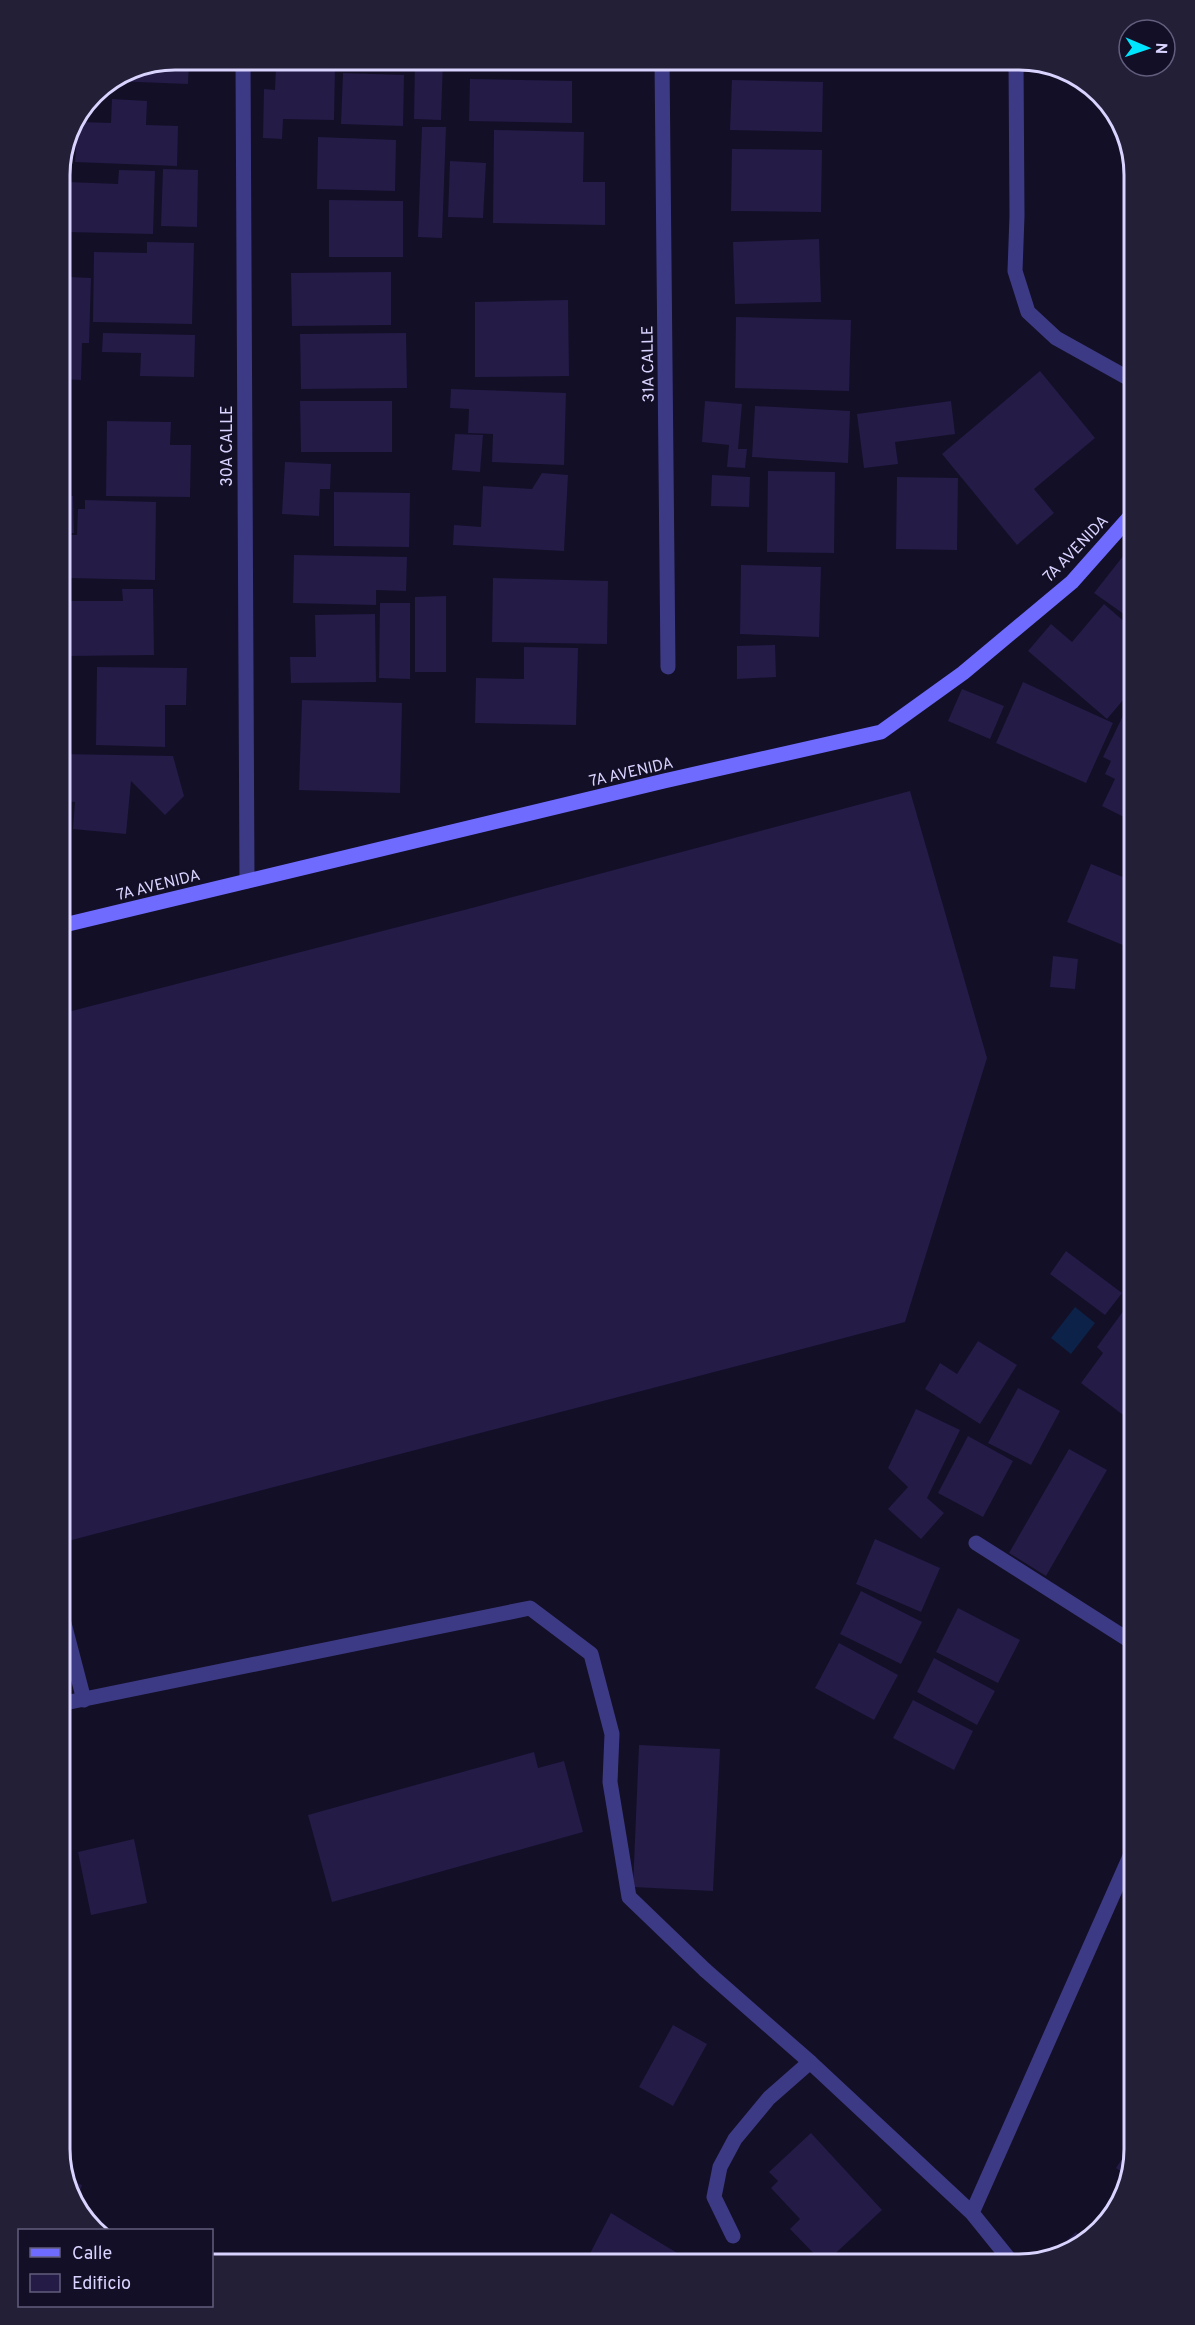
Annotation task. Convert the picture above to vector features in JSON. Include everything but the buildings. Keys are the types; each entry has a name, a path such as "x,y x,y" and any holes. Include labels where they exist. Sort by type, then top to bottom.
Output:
{"street":[{"name":"30A CALLE","path":"243,71 247,881"},
{"name":"31A CALLE","path":"662,71 668,667"},
{"path":"1016,71 1015,271 1028,312 1056,338 1124,376"},
{"name":"7A AVENIDA","path":"71,923 652,784 881,732 963,673 1072,582 1124,523"},
{"path":"976,1543 1124,1637"},
{"path":"70,1702 530,1608 591,1654 612,1734 610,1782 629,1897 705,1970 810,2062 972,2213 1005,2254"},
{"path":"70,1647 84,1700"},
{"path":"972,2213 1124,1870"},
{"path":"733,2236 714,2197 720,2167 735,2139 769,2098 810,2062"}],"water":[{"path":"1075,1307 1095,1323 1071,1354 1051,1338"}]}
